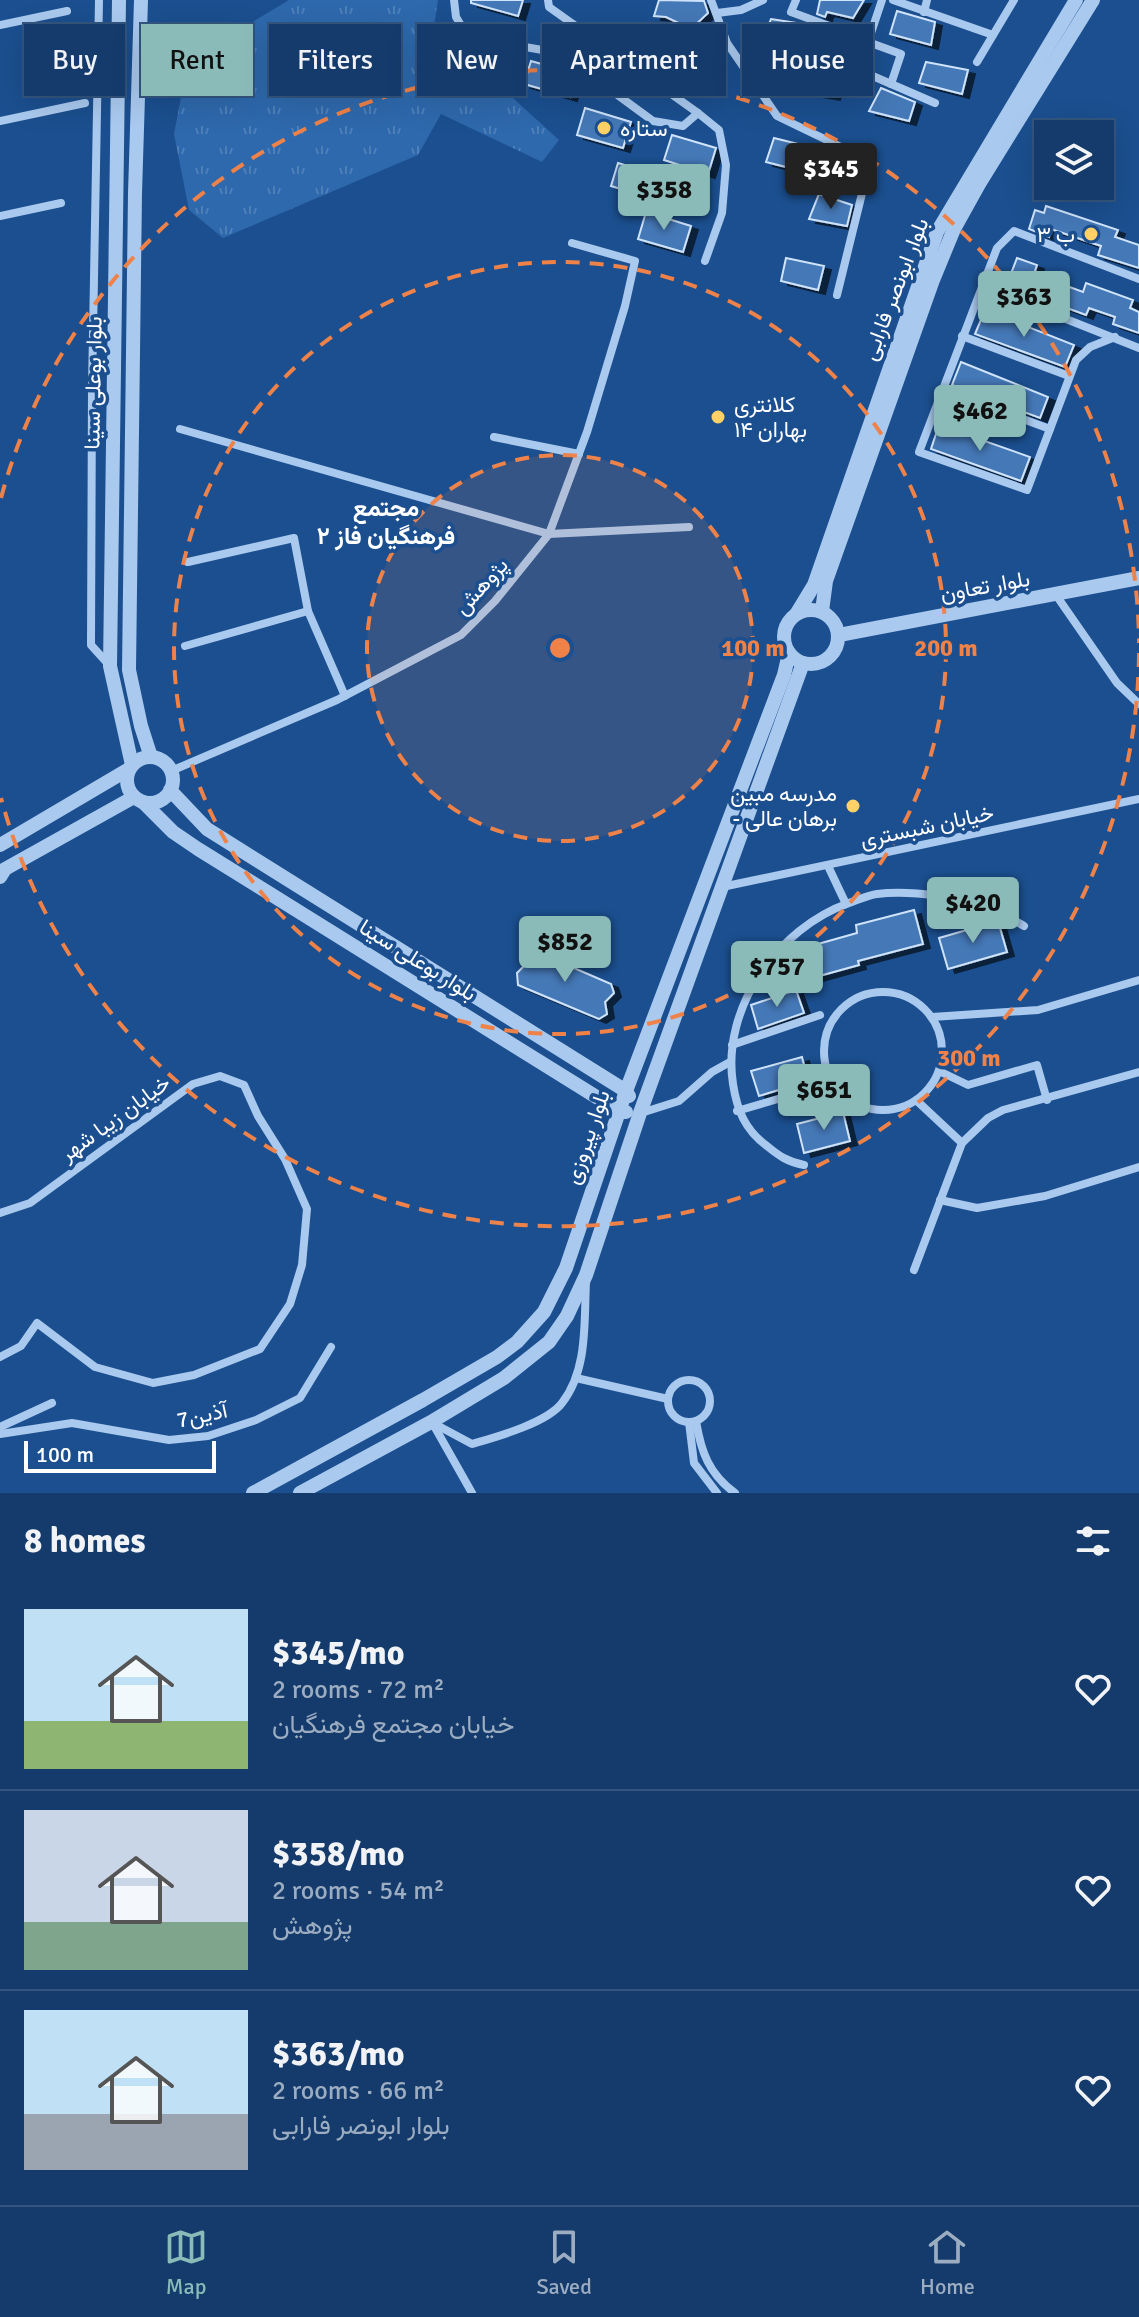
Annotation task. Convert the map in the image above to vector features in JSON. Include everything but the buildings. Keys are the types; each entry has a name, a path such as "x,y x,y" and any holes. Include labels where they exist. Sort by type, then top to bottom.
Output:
{"street":[{"path":"99,0 90,617 91,645 110,666"},
{"name":"بلوار بوعلی سینا","path":"119,0 110,666 130,767"},
{"name":"بلوار بوعلی سینا","path":"141,0 135,193 129,670 151,757"},
{"path":"454,0 456,17 468,37 548,51 578,66 653,121 683,126 698,113"},
{"path":"548,0 549,7 719,130 726,165 722,213 705,261"},
{"path":"711,0 727,43 777,116 870,161 837,295"},
{"path":"717,13 741,10 763,0"},
{"path":"796,0 791,12 851,34 838,61 935,103"},
{"path":"882,0 868,42 901,54 891,84"},
{"path":"893,0 993,35"},
{"path":"924,12 927,0"},
{"path":"977,62 1014,0"},
{"name":"بلوار ابونصر فارابی","path":"822,611 826,581 858,475 937,232 1076,0"},
{"name":"بلوار ابونصر فارابی","path":"797,613 814,585 954,229 1093,0"},
{"path":"0,25 67,11"},
{"path":"0,121 85,103"},
{"path":"118,194 135,193"},
{"path":"0,216 61,203"},
{"path":"1115,337 1090,347 1076,360 1027,490 919,452 997,248 1014,231 1139,279"},
{"name":"پژوهش","path":"171,771 345,696 461,635 495,601 549,534 579,454 625,306 635,261 572,243"},
{"path":"983,286 1139,348"},
{"path":"962,336 1069,376"},
{"path":"942,389 1050,429"},
{"path":"180,429 549,534 689,527"},
{"path":"494,437 579,454"},
{"path":"188,562 294,538 308,611 345,696"},
{"name":"بلوار تعاون","path":"839,635 1139,578"},
{"path":"1056,595 1117,683 1139,704"},
{"path":"185,646 308,611"},
{"path":"822,611 830,617 839,635 837,646 824,661 803,663 789,653 783,636 790,619 797,613 822,611"},
{"name":"بلوار پیروزی","path":"253,1493 497,1357 525,1334 544,1312 566,1268 626,1091 784,675 789,653"},
{"name":"بلوار پیروزی","path":"300,1493 431,1422 504,1378 549,1342 567,1316 586,1275 640,1113 803,663"},
{"path":"0,845 143,757 166,763 173,781 170,790 154,803 139,800 128,789 126,779 130,767"},
{"name":"بلوار بوعلی سینا","path":"170,790 207,829 626,1091 640,1113"},
{"name":"خیابان شبستری","path":"722,887 1139,799"},
{"path":"0,877 5,869 17,862 139,800"},
{"name":"بلوار بوعلی سینا","path":"139,800 173,832 198,849 619,1111 640,1113"},
{"path":"828,866 846,904"},
{"path":"804,1165 789,1163 755,1137 737,1111 730,1062 740,1017 761,972 794,933 834,908 875,894 919,894 995,909 1024,926"},
{"path":"932,1017 1038,1010 1139,980"},
{"path":"879,992 899,994 918,1003 932,1017 940,1034 942,1053 939,1071 930,1088 916,1100 899,1108 880,1110 862,1107 845,1097 833,1083 825,1064 824,1044 830,1025 842,1008 859,997 879,992"},
{"path":"732,1045 820,1015"},
{"path":"640,1113 679,1101 712,1072 730,1062"},
{"path":"939,1071 968,1085 1037,1065 1047,1100"},
{"path":"914,1270 962,1143 980,1124 1003,1110 1139,1072"},
{"name":"خیابان زیبا شهر","path":"0,1213 30,1203 193,1084 220,1076 244,1085 258,1116 285,1159 307,1209 302,1265 290,1304 260,1349 194,1375 153,1383 95,1367 37,1323 21,1346 0,1357"},
{"path":"737,1111 833,1083"},
{"path":"916,1100 962,1143"},
{"path":"940,1200 977,1208 1045,1196 1139,1167"},
{"path":"431,1422 472,1444 517,1431 561,1406 576,1378 582,1349 586,1275"},
{"name":"آذین7","path":"0,1434 72,1423 169,1440 208,1436 256,1420 300,1398 331,1347"},
{"path":"576,1378 668,1399"},
{"path":"686,1380 699,1383 708,1393 709,1406 702,1417 692,1421 682,1421 671,1413 668,1399 673,1387 686,1380"},
{"path":"0,1427 52,1403"},
{"path":"692,1421 694,1463 717,1493"},
{"path":"692,1421 708,1465 721,1483 735,1493"},
{"path":"431,1422 472,1493"}],"green space":[{"path":"289,0 438,0 434,24 417,24 417,96 511,96 559,140 542,162 441,114 418,155 223,238 189,210 174,134 181,96 253,96 253,24 249,24"}],"place":[{"name":"ستاره","path":"604,128"},
{"name":"ب ۳","path":"1091,234"},
{"name":"کلانتری ۱۴ بهاران","path":"718,417"},
{"name":"مدرسه مبین - برهان عالی","path":"853,806"}],"district":[{"name":"مجتمع فرهنگیان فاز ۲","path":"386,522"}]}
